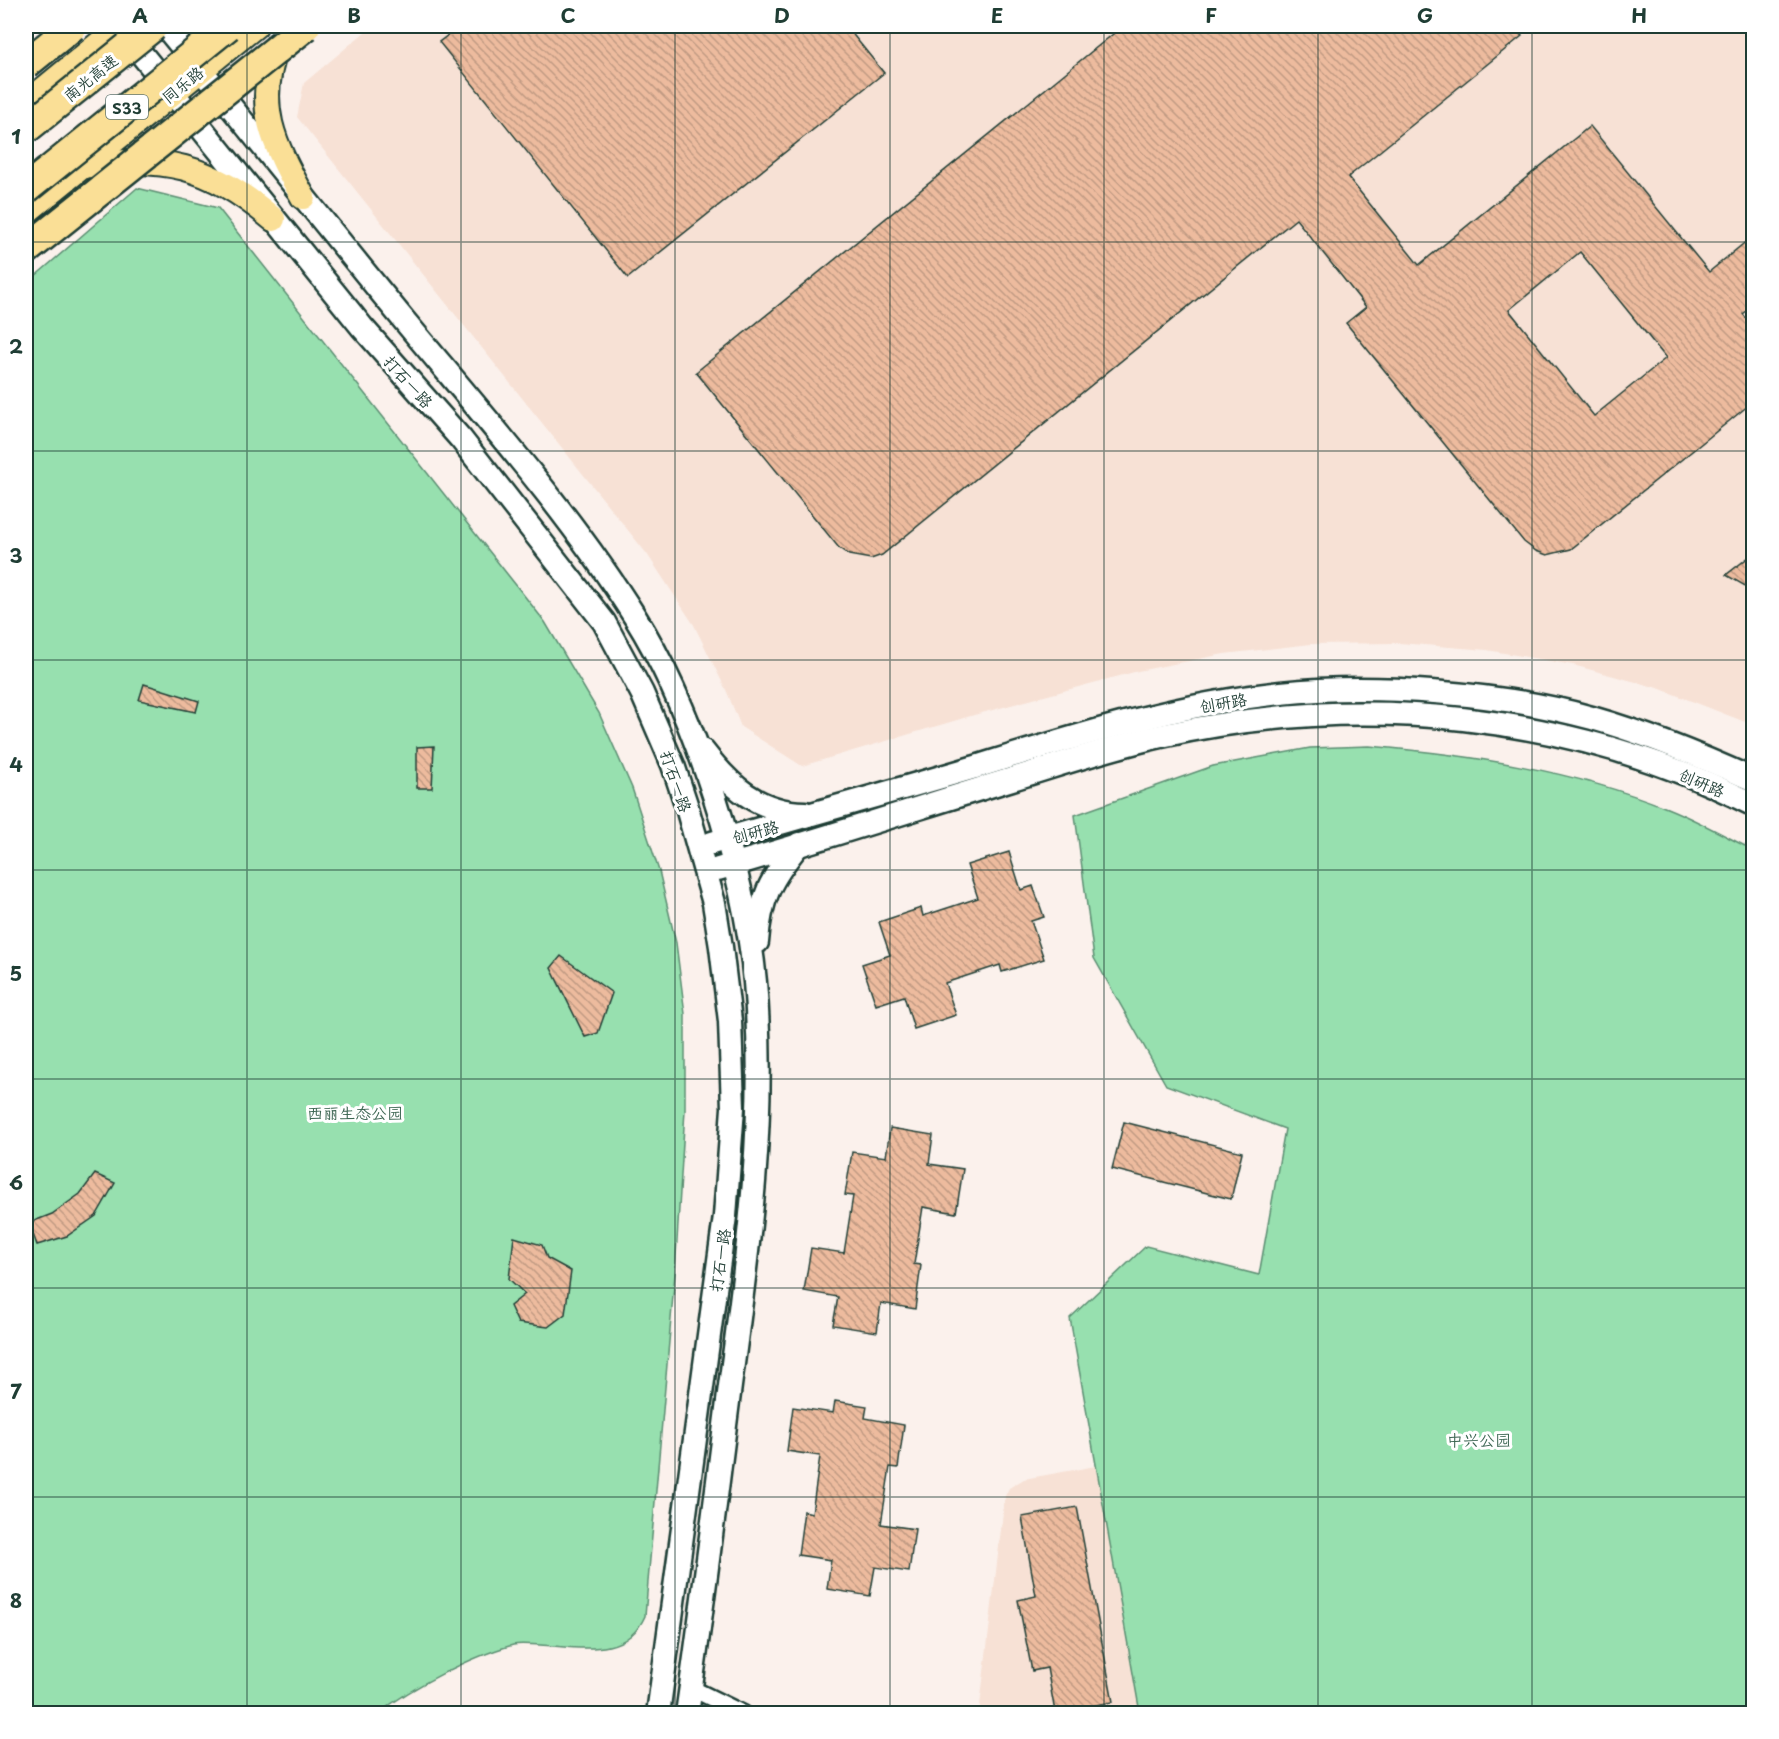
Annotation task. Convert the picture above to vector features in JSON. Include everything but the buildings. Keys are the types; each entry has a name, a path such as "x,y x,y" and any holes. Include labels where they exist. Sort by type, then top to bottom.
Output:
{"highway":[{"path":"26,64 74,26"},
{"name":"南光高速","path":"26,129 154,26"},
{"name":"S33","path":"26,189 228,26"},
{"path":"26,250 306,26"}],"main road":[{"path":"26,103 41,80 49,58 55,26"},
{"path":"26,103 120,26"},
{"name":"打石一路","path":"120,26 171,93 362,327 461,439 604,622 624,656 673,765 714,903 727,986 733,1108 725,1216 658,1713"},
{"name":"打石一路","path":"165,26 503,439 617,589 666,674 692,736 726,839 755,980 759,1110 750,1234 687,1713"},
{"name":"同乐路","path":"26,212 255,26"},
{"path":"286,26 270,63 267,113 277,150 303,197"},
{"path":"81,166 147,160 184,167 225,182 273,219"},
{"name":"创研路","path":"698,848 1156,714 1282,692 1343,690 1454,694 1589,717 1691,753 1754,780"},
{"name":"创研路","path":"705,873 1161,736 1295,715 1361,712 1426,714 1552,733 1622,751 1691,776 1754,805"},
{"path":"692,736 725,779 738,791 759,804 789,813 822,813"},
{"path":"755,980 759,919 764,897 772,879 799,844"}],"street":[{"path":"690,1688 744,1713"}],"shaded area":[{"path":"372,26 1753,26 1753,725 1658,688 1573,665 1487,650 1399,643 1311,644 1224,654 1138,671 974,715 802,766 741,727 727,692 694,625 647,554 297,117 304,83"},
{"path":"1096,1466 1140,1713 979,1714 1005,1496 1009,1488 1024,1479"}],"green space":[{"name":"西丽生态公园","path":"137,188 218,208 545,622 599,713 632,788 659,871 676,943 685,1014 685,1110 675,1273 645,1616 637,1630 614,1645 586,1648 519,1644 497,1650 443,1673 379,1713 26,1713 26,284"},
{"name":"中兴公园","path":"1369,746 1445,754 1521,766 1595,784 1678,813 1753,850 1753,1713 1140,1713 1070,1318 1146,1246 1259,1275 1285,1129 1166,1085 1094,958 1075,815 1213,766 1310,748"}]}
